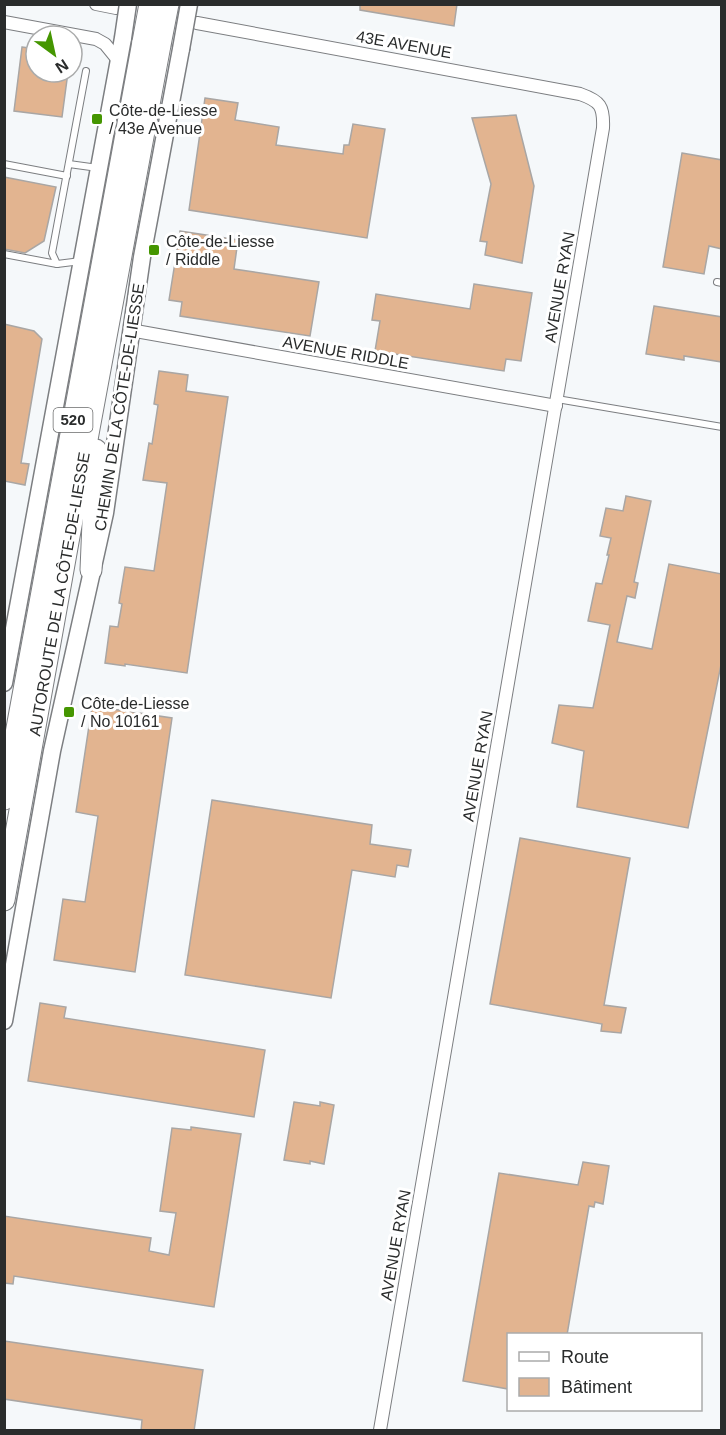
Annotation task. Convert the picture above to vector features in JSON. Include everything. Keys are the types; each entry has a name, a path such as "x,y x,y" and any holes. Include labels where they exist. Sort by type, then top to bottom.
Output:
{"highway":[{"name":"AUTOROUTE DE LA CÔTE-DE-LIESSE","path":"4,900 98,382 152,43 150,4"},
{"name":"AUTOROUTE DE LA CÔTE-DE-LIESSE","path":"4,799 152,43 168,4"},
{"path":"91,570 98,382"}],"main road":[{"name":"CHEMIN DE LA CÔTE-DE-LIESSE","path":"4,683 118,60 152,43 189,4"},
{"name":"CHEMIN DE LA CÔTE-DE-LIESSE","path":"4,1021 52,751 110,479 142,257 152,43 122,6"}],"street":[{"path":"96,4 122,6"},
{"path":"4,22 96,39 105,44 118,60"},
{"name":"43E AVENUE","path":"197,23 580,94 595,100 601,107"},
{"name":"AVENUE RYAN","path":"380,1431 603,128 601,107"},
{"name":"AVENUE RIDDLE","path":"130,330 556,402"}],"lane":[{"path":"57,264 52,254 86,71"},
{"path":"4,164 67,176"},
{"path":"69,164 99,168"},
{"path":"4,254 57,264 82,261"},
{"path":"556,402 722,427"}],"building":[{"path":"360,4 457,4 454,26 360,10"},
{"path":"22,47 24,47 24,84 66,84 62,117 14,111"},
{"path":"205,98 238,103 235,120 279,127 276,145 343,154 344,145 349,145 353,124 385,129 367,238 189,210"},
{"path":"516,115 534,186 522,263 485,255 487,242 480,241 491,184 472,118"},
{"path":"682,153 722,160 722,249 709,246 704,274 663,267"},
{"path":"4,177 56,187 44,241 25,253 4,249"},
{"path":"180,231 238,240 234,269 319,282 310,336 180,316 182,302 169,300"},
{"path":"474,284 532,293 521,361 506,359 504,371 375,351 380,321 372,320 376,294 470,309"},
{"path":"654,306 722,317 722,362 684,356 684,360 646,354"},
{"path":"4,324 34,331 42,339 21,463 29,464 25,485 4,481"},
{"path":"159,371 188,375 186,391 228,397 187,673 105,663 110,626 118,627 125,567 154,571 167,483 143,480 158,405 154,404"},
{"path":"626,496 651,501 634,582 638,583 635,598 627,596 617,642 652,649 669,564 722,574 722,660 688,828 577,807 584,751 552,743 559,705 593,708 610,625 588,621 596,583 602,584 609,555 607,555 611,538 600,536 606,508 623,511"},
{"path":"92,706 172,718 135,972 54,960 63,899 85,902 98,816 76,812"},
{"path":"212,800 372,825 370,844 411,850 408,867 397,865 395,877 352,870 331,998 185,975"},
{"path":"520,838 630,858 604,1005 626,1008 621,1033 601,1031 602,1024 490,1004"},
{"path":"40,1003 66,1007 64,1018 265,1050 254,1117 28,1081"},
{"path":"294,1102 320,1106 320,1102 334,1105 324,1164 284,1160"},
{"path":"191,1127 241,1134 214,1307 14,1276 13,1284 4,1283 4,1216 151,1238 149,1251 169,1255 176,1213 160,1211 172,1128 191,1130"},
{"path":"583,1162 609,1166 603,1204 595,1202 594,1207 589,1206 567,1333 507,1333 507,1389 463,1381 499,1173 578,1185"},
{"path":"4,1341 203,1370 194,1431 141,1431 142,1420 4,1399"}],"place":[{"name":"Côte-de-Liesse / 43e Avenue","path":"97,119"},
{"name":"Côte-de-Liesse / Riddle","path":"154,250"},
{"name":"Côte-de-Liesse / No 10161","path":"69,712"}]}
